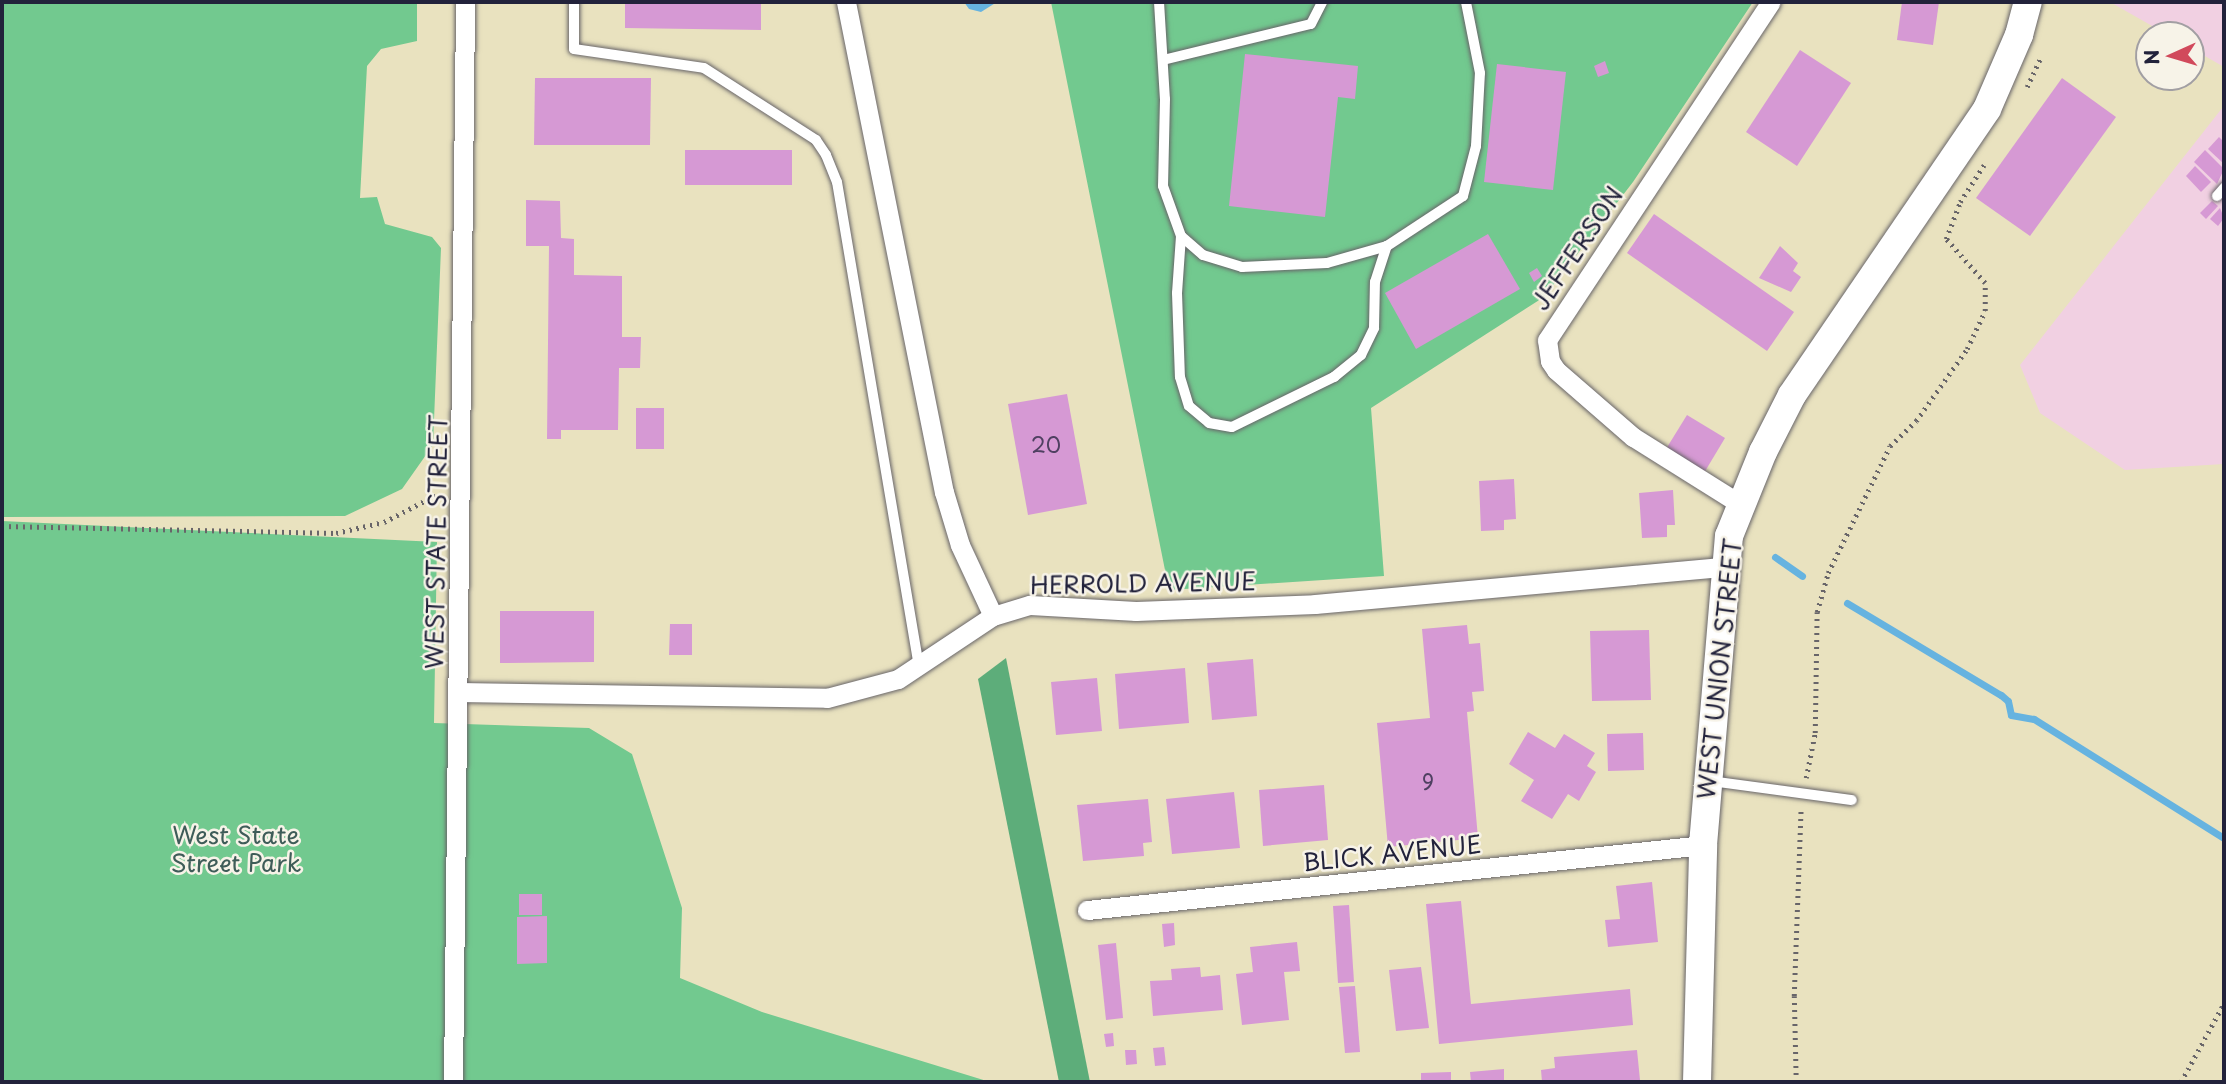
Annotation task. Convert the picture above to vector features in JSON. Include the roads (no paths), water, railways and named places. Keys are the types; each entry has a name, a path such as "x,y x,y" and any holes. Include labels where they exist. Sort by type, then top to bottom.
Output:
{"main road":[{"name":"WEST UNION STREET","path":"1697,1082 1707,781 1724,567 1740,503 1792,395 1987,109 2020,35 2028,2"}],"street":[{"name":"WEST STATE STREET","path":"453,1082 465,2"},
{"path":"846,2 944,492 960,545 993,616"},
{"name":"JEFFERSON","path":"1740,503 1633,437 1556,370 1550,361 1547,340 1771,2"},
{"name":"HERROLD AVENUE","path":"458,692 827,698 879,687 919,668 993,616 1030,605 1136,611 1315,604 1724,567"},
{"name":"BLICK AVENUE","path":"1087,910 1703,845"}],"lane":[{"path":"574,2 574,49 704,68 816,140 827,155 837,182 919,668"},
{"path":"1159,2 1163,60 1163,186 1181,236 1177,293 1180,377 1189,406 1209,423 1232,427 1334,377 1361,355 1374,328 1375,282 1387,246"},
{"path":"1163,60 1311,24 1322,2"},
{"path":"1181,236 1203,255 1241,267 1327,263 1387,246 1463,196 1476,146 1480,73 1466,2"},
{"path":"1707,781 1802,796 1852,800"}],"water":[{"path":"964,2 997,2 981,12 969,9"}],"waterway":[{"path":"1775,557 1802,576"},
{"path":"1847,603 2001,695 2008,701 2011,715 2034,719 2224,838"}],"park label":[{"name":"West State Street Park","path":"236,849"}]}
